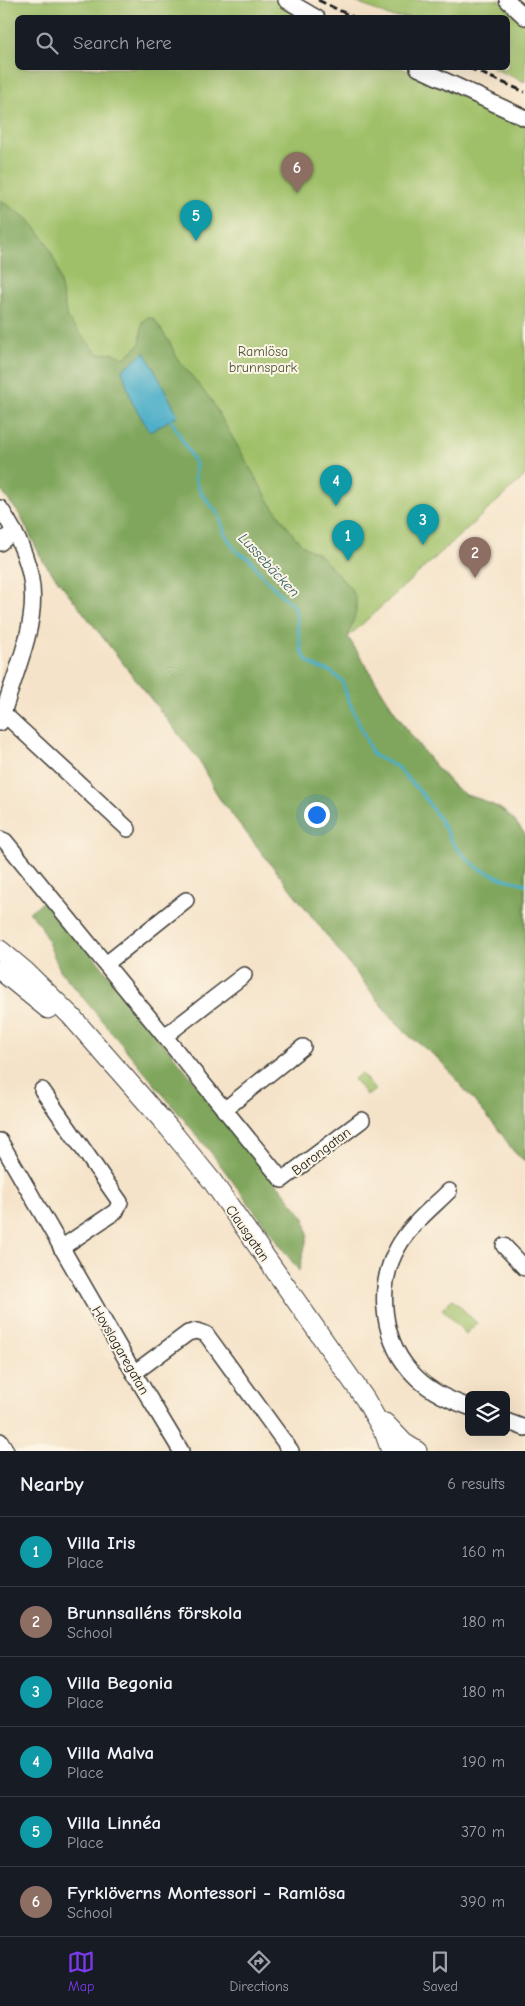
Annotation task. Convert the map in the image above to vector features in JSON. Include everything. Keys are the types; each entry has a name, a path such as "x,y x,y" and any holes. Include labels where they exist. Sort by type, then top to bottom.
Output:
{"main road":[{"name":"Clausgatan","path":"0,950 25,971 71,1016 123,1073 212,1181 365,1399 385,1434 391,1451"},
{"name":"Clausgatan","path":"0,970 35,997 123,1073"},
{"name":"Clausgatan","path":"365,1399 395,1434 417,1451"}],"street":[{"path":"286,0 312,15"},
{"path":"507,0 525,17"},
{"path":"422,70 525,118"},
{"path":"0,508 26,556 32,581 32,615 29,635 1,718 128,829"},
{"path":"0,543 14,531"},
{"name":"Barongatan","path":"0,839 5,841 282,1180 362,1120"},
{"path":"106,964 186,900"},
{"path":"165,1036 244,975"},
{"path":"224,1110 303,1047"},
{"path":"42,1090 120,1202 116,1211 62,1248"},
{"name":"Hovslagaregatan","path":"0,1141 181,1451"},
{"path":"449,1191 410,1230 397,1248 384,1287 384,1302 392,1340 405,1365 428,1388 443,1397 465,1405"},
{"path":"504,1246 525,1268"},
{"path":"134,1373 188,1333 198,1331 206,1334 291,1451"},
{"path":"510,1422 525,1428"},
{"path":"0,1440 6,1451"}],"green space":[{"name":"Ramlösa brunnspark","path":"0,0 274,0 300,15 15,15 15,70 406,70 525,126 525,476 348,637 397,715 438,769 454,786 466,795 501,809 525,834 525,1161 514,1152 501,1133 439,1059 408,1035 387,1012 219,798 198,759 43,561 20,515 0,489"},
{"path":"351,0 499,0 525,25 525,82 497,70 510,70 510,15 386,15"},
{"path":"0,200 28,219 46,241 57,266 67,318 98,354 114,353 124,358 140,344 142,322 148,317 154,319 170,343 177,358 211,400 269,501 295,537 306,548 318,553 352,590 356,599 356,612 348,637 406,730 454,787 466,795 480,799 500,809 513,819 525,834 525,1161 514,1152 501,1133 439,1059 408,1035 387,1012 219,798 198,759 43,561 20,515 0,489"},
{"path":"44,901 49,901 304,1217 308,1234 299,1271 213,1155 60,970 41,926 29,912"},
{"path":"361,1073 375,1090 367,1096 354,1079"},
{"path":"452,1299 477,1323 466,1334 442,1309"}],"water":[{"path":"145,352 178,415 150,432 132,402 122,370"}],"waterway":[{"name":"Lussebäcken","path":"169,416 196,465 195,479 201,493 219,515 224,532 236,551 250,559 263,577 295,608 301,650 307,661 318,668 330,671 342,681 373,755 397,767 423,795 455,847 478,868 501,878 525,884"}],"railway":[{"path":"318,0 349,15"},
{"path":"474,70 525,92"}],"place":[{"name":"Fyrklöverns Montessori - Ramlösa","path":"297,193"},
{"name":"Villa Linnéa","path":"196,241"},
{"name":"Villa Malva","path":"336,506"},
{"name":"Villa Begonia","path":"423,545"},
{"name":"Villa Iris","path":"348,561"},
{"name":"Brunnsalléns förskola","path":"475,578"}]}
